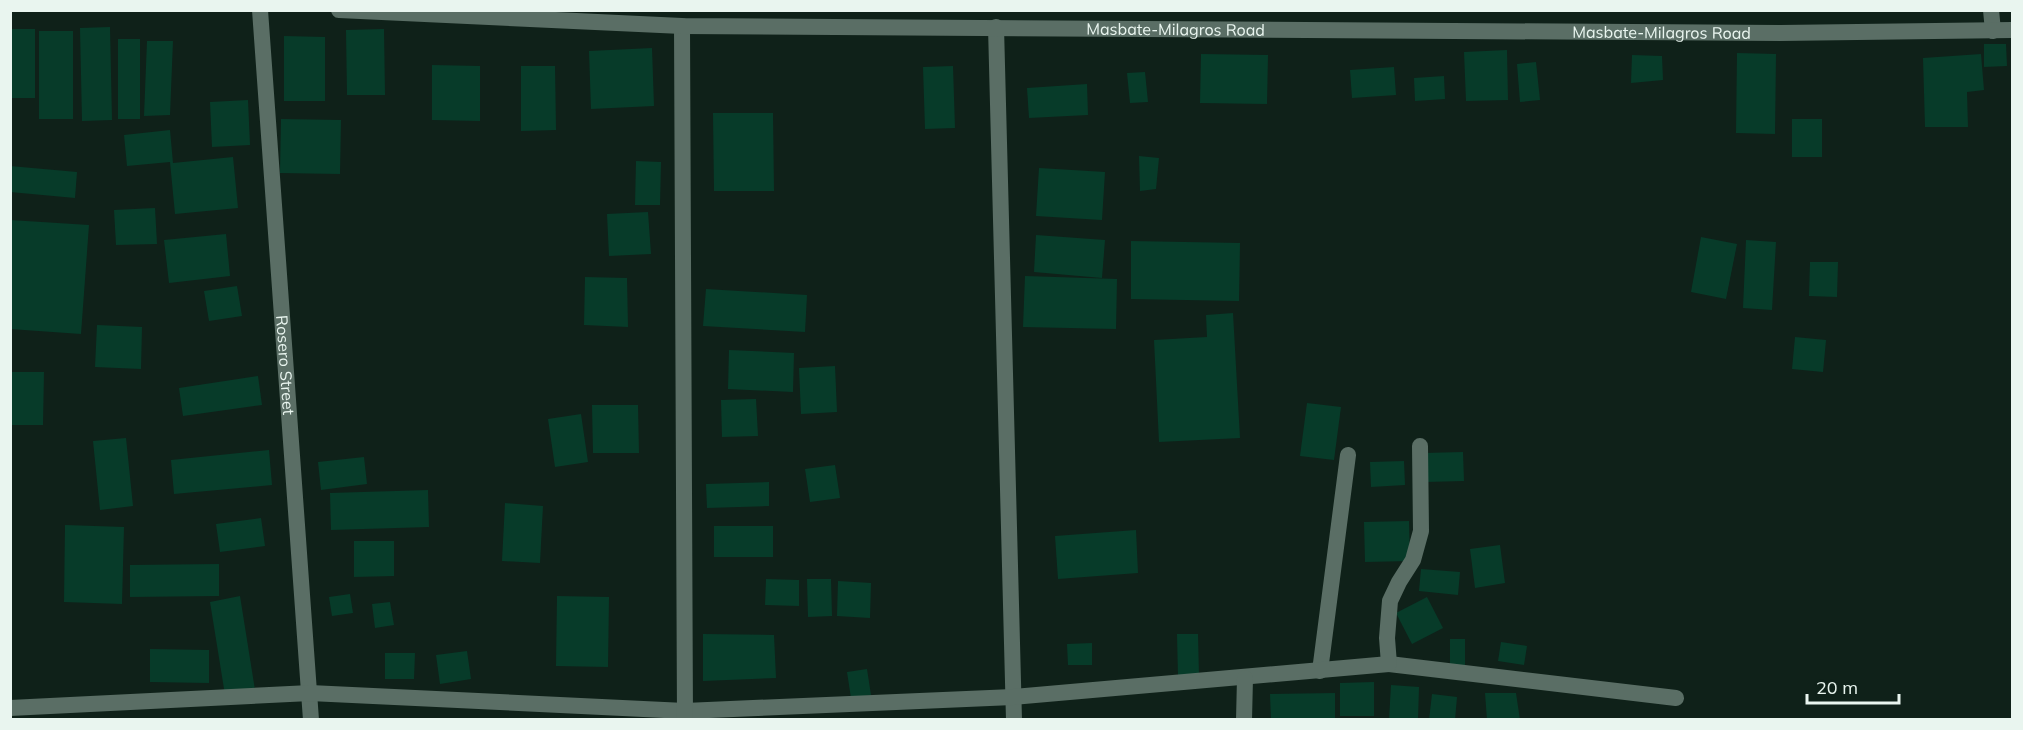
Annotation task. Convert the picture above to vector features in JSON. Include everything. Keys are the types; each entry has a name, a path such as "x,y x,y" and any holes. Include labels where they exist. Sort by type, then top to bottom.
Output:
{"street":[{"name":"Rosero Street","path":"260,10 311,720"},
{"name":"Masbate-Milagros Road","path":"339,10 682,26 1780,33 2013,30"},
{"path":"1991,10 1993,31"},
{"path":"682,26 685,715"},
{"path":"996,27 1014,720"},
{"path":"1389,664 1387,638 1390,602 1413,560 1421,531 1420,446"},
{"path":"1320,671 1348,455"},
{"path":"10,708 310,693 685,715 1013,696 1389,664 1676,698"},
{"path":"1244,720 1245,678"}],"building":[{"path":"110,27 112,120 82,121 80,28"},
{"path":"10,29 35,29 35,98 10,98"},
{"path":"384,29 385,95 347,95 346,30"},
{"path":"39,31 73,31 73,119 39,119"},
{"path":"284,36 325,37 325,101 284,101"},
{"path":"118,39 140,39 140,119 118,119"},
{"path":"147,41 173,41 170,115 144,116"},
{"path":"1984,44 2006,44 2007,66 1984,67"},
{"path":"652,48 654,106 591,109 589,51"},
{"path":"1507,50 1508,100 1466,101 1464,52"},
{"path":"1737,53 1776,54 1775,134 1736,133"},
{"path":"1201,54 1268,55 1267,104 1200,103"},
{"path":"1981,54 1984,90 1967,92 1968,127 1925,127 1923,58"},
{"path":"1632,55 1662,56 1663,80 1631,83"},
{"path":"1536,62 1540,100 1520,102 1517,64"},
{"path":"432,65 480,66 480,121 432,120"},
{"path":"521,66 555,66 556,130 521,131"},
{"path":"953,66 955,128 925,129 923,67"},
{"path":"1394,67 1396,95 1352,98 1350,70"},
{"path":"1145,72 1148,102 1130,103 1127,73"},
{"path":"1444,76 1445,99 1415,101 1414,78"},
{"path":"1087,84 1088,115 1029,118 1027,88"},
{"path":"248,100 250,145 212,147 210,102"},
{"path":"713,113 773,113 774,191 714,191"},
{"path":"281,119 341,120 340,174 280,173"},
{"path":"1792,119 1822,119 1822,157 1792,157"},
{"path":"170,130 173,163 233,157 238,208 175,214 170,162 127,166 124,135"},
{"path":"1139,156 1159,158 1156,189 1140,191"},
{"path":"636,161 661,162 660,205 635,205"},
{"path":"10,166 77,172 75,198 10,192"},
{"path":"1039,168 1105,172 1102,220 1036,216"},
{"path":"155,208 157,244 116,245 114,210"},
{"path":"648,212 651,254 609,256 607,214"},
{"path":"10,220 89,225 81,334 10,329"},
{"path":"226,234 230,276 169,283 164,240"},
{"path":"1036,235 1105,240 1102,278 1034,272"},
{"path":"1701,237 1737,244 1726,299 1691,292"},
{"path":"1746,240 1776,242 1772,310 1743,308"},
{"path":"1131,241 1240,243 1239,301 1131,299"},
{"path":"1810,262 1838,262 1837,297 1809,296"},
{"path":"1025,276 1117,279 1116,329 1023,327"},
{"path":"585,277 627,278 628,327 584,325"},
{"path":"237,286 242,316 209,321 204,291"},
{"path":"706,289 807,295 805,332 703,326"},
{"path":"1233,313 1240,438 1159,442 1154,340 1207,337 1206,315"},
{"path":"97,325 142,327 141,369 95,367"},
{"path":"1795,337 1826,340 1823,372 1792,369"},
{"path":"729,350 794,353 793,392 728,389"},
{"path":"835,366 837,412 801,414 799,368"},
{"path":"10,372 44,372 43,425 10,425"},
{"path":"258,376 262,405 183,416 179,388"},
{"path":"756,399 758,436 722,437 721,400"},
{"path":"1307,403 1341,407 1334,460 1300,456"},
{"path":"592,405 638,405 639,453 593,453"},
{"path":"581,414 588,462 555,467 548,419"},
{"path":"126,438 133,506 100,510 93,441"},
{"path":"269,450 272,485 174,494 171,460"},
{"path":"1463,452 1464,481 1425,482 1424,453"},
{"path":"364,457 367,484 321,490 318,462"},
{"path":"1404,461 1405,485 1371,487 1370,462"},
{"path":"835,465 840,498 810,502 805,469"},
{"path":"769,482 769,506 707,508 706,484"},
{"path":"428,490 429,527 331,530 330,493"},
{"path":"505,503 543,506 540,563 502,561"},
{"path":"261,518 265,546 220,552 216,524"},
{"path":"1409,521 1410,561 1365,562 1364,522"},
{"path":"65,525 124,527 122,604 64,602"},
{"path":"714,526 773,526 773,557 714,557"},
{"path":"1136,530 1138,573 1058,579 1055,536"},
{"path":"354,541 394,541 394,576 354,577"},
{"path":"1500,545 1505,583 1475,588 1470,549"},
{"path":"219,564 219,596 130,597 130,565"},
{"path":"1421,569 1460,572 1458,595 1419,591"},
{"path":"766,579 799,580 799,606 765,605"},
{"path":"807,579 831,579 832,616 808,617"},
{"path":"838,581 871,583 870,618 837,616"},
{"path":"350,594 353,613 332,616 329,597"},
{"path":"240,596 255,690 225,695 210,602"},
{"path":"557,596 609,597 608,667 556,666"},
{"path":"1427,597 1443,628 1412,644 1396,613"},
{"path":"390,602 394,625 375,628 372,604"},
{"path":"703,634 774,635 776,678 703,681"},
{"path":"1177,634 1198,634 1199,676 1178,677"},
{"path":"1450,639 1465,639 1465,665 1450,666"},
{"path":"1501,642 1527,646 1524,665 1498,661"},
{"path":"1092,643 1092,665 1068,665 1067,644"},
{"path":"150,649 209,650 209,683 150,682"},
{"path":"467,651 471,679 440,684 436,655"},
{"path":"385,653 415,653 414,679 385,679"},
{"path":"867,669 871,695 851,698 847,672"},
{"path":"1374,682 1374,716 1340,716 1340,683"},
{"path":"1391,685 1419,687 1418,720 1389,720"},
{"path":"1335,693 1335,720 1271,720 1270,694"},
{"path":"1485,693 1516,693 1520,720 1487,720"},
{"path":"1432,694 1457,697 1455,720 1429,720"}]}
